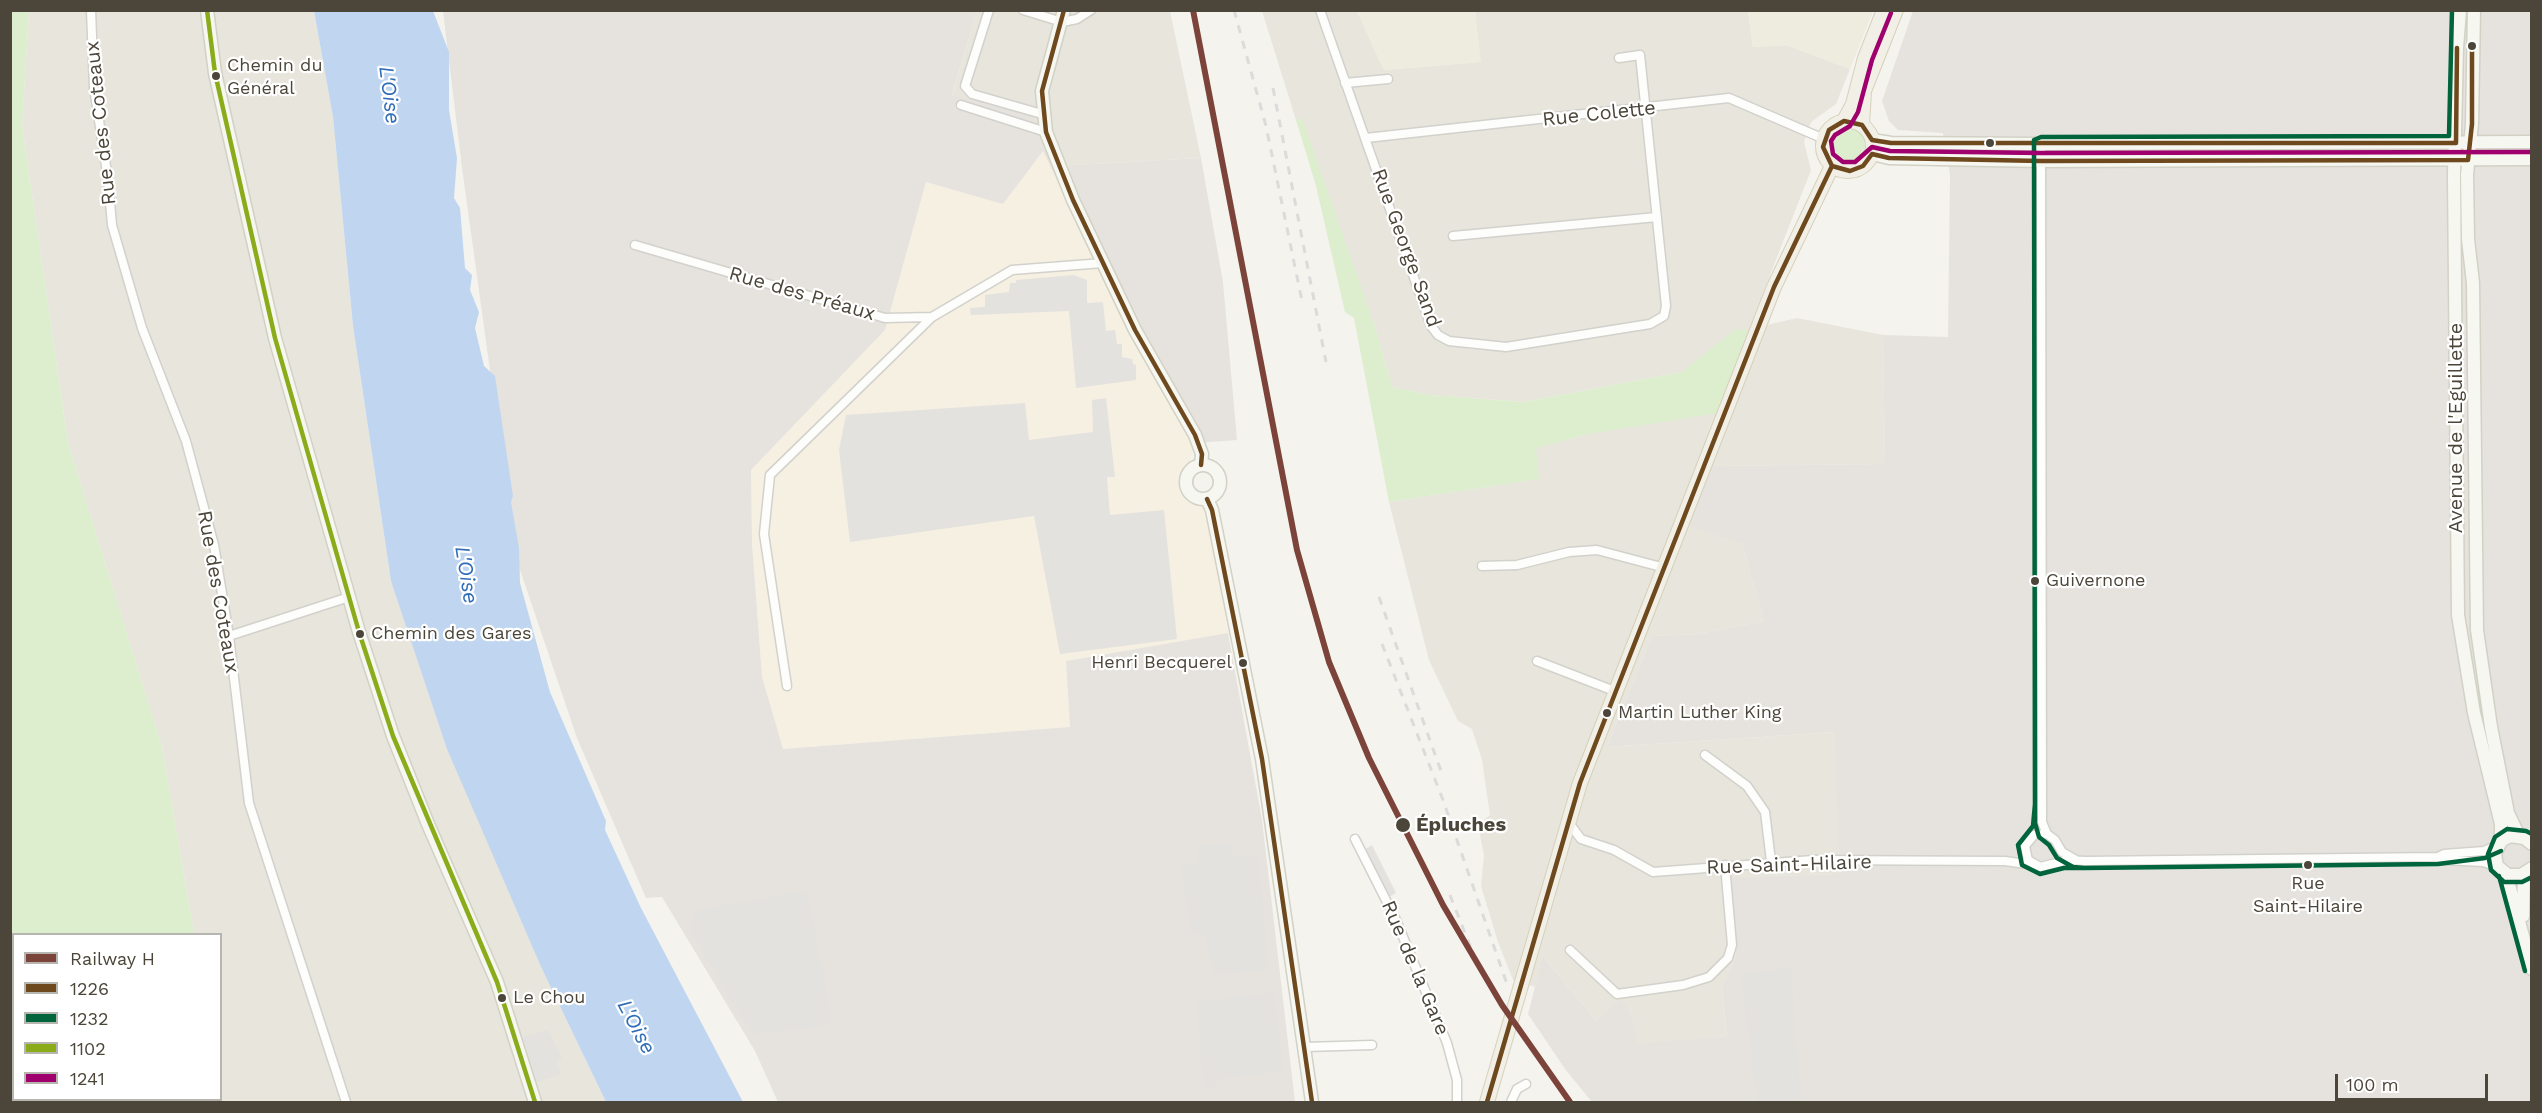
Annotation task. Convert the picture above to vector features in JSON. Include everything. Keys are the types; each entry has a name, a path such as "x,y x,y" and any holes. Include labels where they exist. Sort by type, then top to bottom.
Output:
{"main road":[{"path":"1884,10 1862,68 1853,104 1844,121 1829,130 1824,139 1827,159 1832,166 1841,170 1858,169 1872,147 1862,125 1864,91 1896,10"},
{"path":"1844,121 1862,125"},
{"path":"1487,1102 1520,994 1568,819 1774,287 1832,166"}],"street":[{"name":"Rue des Coteaux","path":"91,10 94,88 108,179 112,225 142,328 186,441 214,545 229,636 249,803 346,1102"},
{"path":"207,10 218,84 270,317 301,436 349,597 393,736 428,825 497,982 535,1102"},
{"path":"989,10 965,86 972,94 1042,114"},
{"path":"1023,10 1077,19 1091,10"},
{"name":"Rue George Sand","path":"1320,10 1431,326 1438,335 1449,341 1506,347 1650,324 1664,316 1666,306 1641,56 1619,58"},
{"name":"Avenue de l'Eguillette","path":"2460,10 2455,160 2458,615 2474,712 2500,824 2499,843 2495,854 2502,871"},
{"name":"Avenue de l'Eguillette","path":"2474,10 2471,143 2468,160 2468,239 2473,283 2477,630 2491,727 2508,813 2519,836"},
{"path":"1063,16 1042,91 1042,114 1046,132 1066,183 1135,330 1195,435 1202,454 1201,465"},
{"path":"1345,83 1388,80"},
{"name":"Rue Colette","path":"1366,138 1646,109 1729,98 1824,139"},
{"path":"961,105 1046,132"},
{"path":"1872,147 1891,143 2532,142"},
{"path":"2041,144 2042,834"},
{"path":"1872,147 1889,158 2041,161 2532,159"},
{"path":"1453,236 1657,217"},
{"name":"Rue des Préaux","path":"635,245 885,318 932,317 1012,270 1103,263"},
{"path":"787,686 764,534 770,476 932,317"},
{"path":"1201,465 1212,467 1220,482 1217,493 1207,499 1191,495 1185,484 1187,473 1201,465"},
{"path":"1207,499 1212,510 1262,759 1312,1102"},
{"path":"1482,566 1517,565 1569,552 1597,550 1665,568"},
{"path":"229,636 349,597"},
{"path":"1537,661 1617,692"},
{"path":"1705,754 1747,786 1765,812 1771,861"},
{"path":"1560,847 1581,839 1572,830 1568,819"},
{"path":"2005,861 2015,856 2027,843 2042,834"},
{"path":"2042,834 2055,840 2059,848 2076,860"},
{"path":"2499,843 2510,836 2519,836 2532,844"},
{"name":"Rue de la Gare","path":"1355,839 1396,920 1447,1043 1457,1080 1457,1102"},
{"name":"Rue Saint-Hilaire","path":"1581,839 1614,850 1653,872 1771,861 2005,861 2044,867 2076,860 2438,857 2444,854 2484,851 2499,843"},
{"path":"2027,843 2026,857 2033,865"},
{"path":"2054,863 2059,848"},
{"name":"Rue Saint-Hilaire","path":"2438,857 2444,860 2483,862 2502,871"},
{"path":"1570,950 1617,994 1683,984 1709,977 1728,958 1732,945 1725,865"},
{"path":"2502,871 2516,876 2528,871"},
{"path":"2502,871 2532,969"},
{"path":"2524,938 2522,896 2528,871"},
{"path":"1305,1047 1372,1045"},
{"path":"1511,1102 1517,1089 1526,1084"}],"shaded area":[{"path":"1748,10 1873,11 1850,69 1786,45 1753,47"},
{"path":"29,11 314,11 333,117 353,326 391,581 542,969 606,1102 11,1102 10,1067 12,1066 12,1101 222,1101 222,933 194,933 162,747 68,443 22,126"},
{"path":"443,11 977,11 952,95 1031,114 1056,166 1201,158 1223,282 1237,440 1195,443 1123,318 1043,151 1003,204 926,182 885,330 751,470 752,544 762,677 783,749 1070,727 1066,661 1228,633 1262,820 1295,1102 778,1102 755,1051 662,897 646,898 577,738 516,558 462,168"},
{"path":"977,11 1170,11 1201,158 1056,166 1039,133 952,96"},
{"path":"1262,11 1357,11 1384,70 1480,62 1475,11 1748,11 1753,47 1786,45 1850,69 1836,104 1811,122 1804,142 1811,170 1749,329 1797,318 1883,335 1885,464 1710,466 1742,543 1764,621 1698,634 1652,636 1607,747 1836,732 1839,874 1728,877 1736,956 1722,986 1727,1036 1638,1045 1632,1016 1621,999 1596,1021 1544,957 1535,987 1513,980 1498,942 1481,886 1484,856 1478,824 1490,815 1482,760 1472,729 1458,721 1429,660 1389,502 1538,479 1535,448 1588,434 1682,372 1524,402 1430,395 1392,387 1374,324 1296,120"},
{"path":"1357,11 1475,11 1481,62 1384,70"},
{"path":"1913,11 2531,11 2531,1102 1592,1102 1565,1069 1528,1014 1543,956 1596,1021 1621,998 1632,1016 1638,1044 1727,1036 1722,986 1736,956 1728,877 1839,874 1835,732 1607,747 1652,636 1698,634 1764,621 1742,543 1685,525 1710,466 1885,464 1883,335 1948,337 1950,175 1943,133 1898,130 1889,121 1882,101"},
{"path":"1043,151 1123,318 1195,443 1182,485 1206,507 1228,633 1066,661 1070,727 782,749 762,677 752,544 751,470 885,330 926,182 1003,203"},
{"path":"1074,275 1087,280 1087,303 1103,302 1106,331 1115,330 1117,344 1122,344 1122,357 1132,359 1133,364 1136,365 1136,380 1076,388 1069,311 971,315 970,308 985,307 985,295 1009,292 1010,283 1016,283 1016,280"},
{"path":"1106,398 1115,477 1107,477 1110,515 1164,510 1177,639 1060,654 1034,516 850,542 839,450 846,415 1025,403 1029,440 1093,432 1092,400"},
{"path":"1230,843 1233,857 1258,854 1269,970 1213,975 1206,934 1191,934 1181,865 1198,863 1198,846"},
{"path":"1372,845 1396,893 1389,897 1364,850"},
{"path":"807,890 830,1012 829,1026 752,1034 689,929 696,910"},
{"path":"1791,967 1800,1102 1757,1102 1741,975"},
{"path":"1274,992 1284,1072 1216,1079 1216,1087 1204,1087 1196,1002"},
{"path":"548,1030 562,1058 556,1061 561,1075 536,1082 523,1037"}],"green space":[{"path":"10,11 29,11 22,126 68,443 162,747 194,933 12,933 11,1067"},
{"path":"1302,118 1374,324 1392,387 1430,395 1524,402 1682,372 1736,329 1748,330 1719,413 1588,434 1536,448 1539,479 1389,502 1354,318 1345,312 1316,186 1296,120"},
{"path":"1847,127 1860,132 1865,145 1860,158 1847,163 1834,158 1829,145 1834,132"}],"water":[{"name":"L'Oise","path":"314,11 433,11 449,52 449,110 457,158 454,198 460,208 465,268 472,275 470,290 479,312 475,328 484,366 495,376 513,496 511,502 519,548 520,583 550,692 606,821 605,830 641,908 743,1102 606,1102 542,969 447,749 391,581 353,326 333,117"}],"railway":[{"path":"1234,10 1266,126 1303,306"},
{"path":"1273,88 1326,362"},
{"path":"1379,597 1442,774"},
{"path":"1382,644 1443,800 1508,987"},
{"path":"1450,895 1478,966"},
{"path":"1546,1068 1572,1102"}],"rail line":[{"name":"H","path":"1193,10 1297,550 1329,662 1369,758 1443,905 1502,1005 1570,1102"}],"transit line":[{"name":"1102","path":"207,10 215,73 275,338 359,632 393,736 497,982 535,1102"},
{"name":"1226","path":"1064,10 1042,91 1046,132 1073,200 1135,330 1195,435 1202,454 1201,465"},
{"name":"1232","path":"2452,10 2449,136 2041,137 2034,140 2035,823 2039,837 2049,845 2057,858 2073,867 2084,868 2438,864 2485,858 2501,851"},
{"name":"1241","path":"1891,13 1872,60 1858,112 1850,126 1835,135 1831,141 1833,154 1843,162 1855,162 1872,147 1890,151 2041,153 2532,152"},
{"name":"1226","path":"2457,48 2456,143 1891,143 1872,140 1862,125 1844,121 1829,130 1823,147 1832,166 1850,171 1863,166 1872,154 1889,158 2041,161 2468,160 2472,124 2472,46"},
{"name":"1226","path":"1487,1102 1580,783 1774,287 1832,166"},
{"name":"1226","path":"1207,499 1212,510 1262,759 1312,1102"},
{"name":"1232","path":"2035,804 2033,826 2018,845 2022,865 2040,874 2064,868 2091,868"},
{"name":"1232","path":"2532,834 2507,829 2495,837 2488,854 2491,870 2504,882 2522,882 2532,877"},
{"name":"1232","path":"2499,876 2525,971"}],"place":[{"name":"Chemin du Général","path":"216,76"},
{"name":"Guivernone","path":"2035,581"},
{"name":"Chemin des Gares","path":"360,634"},
{"name":"Henri Becquerel","path":"1243,663"},
{"name":"Martin Luther King","path":"1607,713"},
{"name":"Épluches","path":"1403,825"},
{"name":"Rue Saint-Hilaire","path":"2308,865"},
{"name":"Le Chou","path":"502,998"}]}
